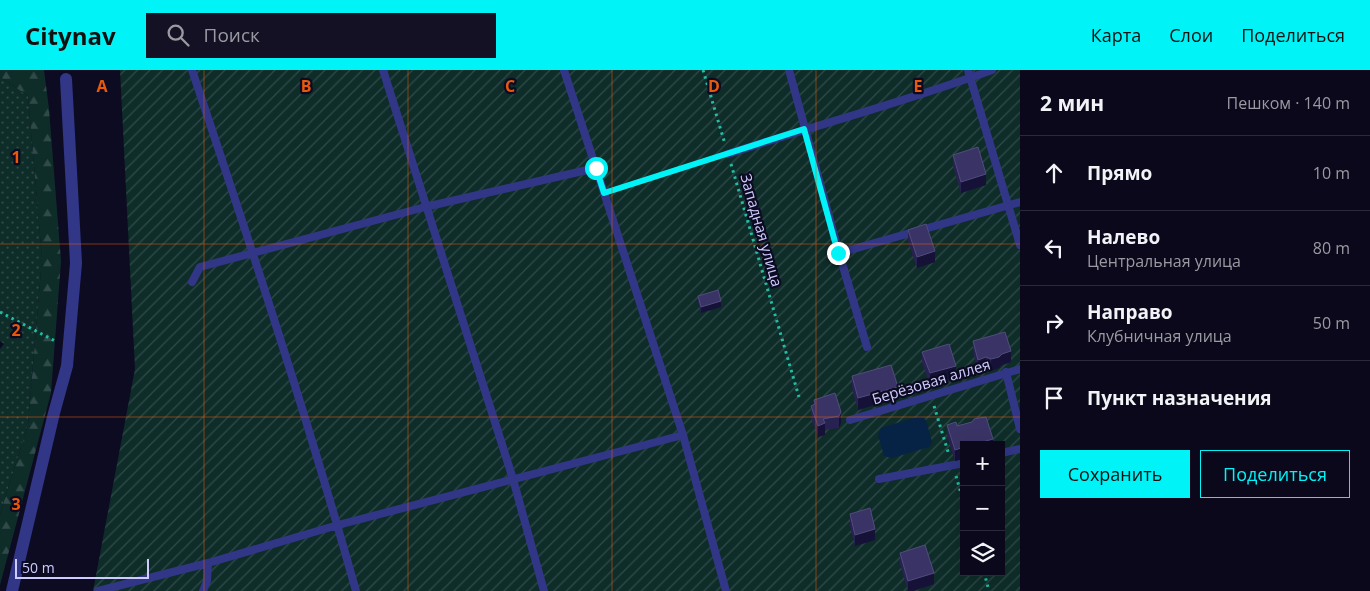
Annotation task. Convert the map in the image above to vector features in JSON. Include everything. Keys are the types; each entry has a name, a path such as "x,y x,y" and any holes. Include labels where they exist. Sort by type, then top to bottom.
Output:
{"street":[{"path":"12,591 67,366 69,348 76,263 66,75"}],"lane":[{"path":"192,70 254,254 338,525 356,591"},
{"path":"383,70 513,479 544,591"},
{"path":"564,70 683,435 726,591"},
{"path":"789,70 838,253 867,347"},
{"path":"728,154 804,129 891,104 969,74 992,70"},
{"path":"969,74 1020,244"},
{"path":"192,282 200,268 425,206 596,168"},
{"path":"838,253 1020,202"},
{"name":"Берёзовая аллея","path":"850,420 1020,368"},
{"path":"1006,372 1020,428"},
{"path":"98,591 208,563 338,525 683,435"},
{"path":"1005,452 1020,449"},
{"path":"879,479 960,464"},
{"path":"203,591 208,563"}],"path":[{"name":"Западная улица","path":"703,70 799,397"},
{"path":"604,193 728,154"},
{"path":"0,312 69,348"},
{"path":"931,396 960,491"},
{"path":"985,576 989,591"}],"green space":[{"path":"0,70 44,70 49,109 61,261 51,393 0,585 0,514 28,425 42,258 28,96 0,77"},
{"path":"120,70 1020,70 1020,591 93,591 135,369"},
{"path":"0,77 28,96 42,258 28,425 0,514 0,349 4,344 0,341"}],"water":[{"path":"920,416 926,420 932,442 929,447 892,458 884,456 878,435 881,428"}],"building":[{"path":"978,147 986,174 961,182 953,155"},
{"path":"926,224 935,251 917,257 908,230"},
{"path":"718,290 721,301 701,307 698,296"},
{"path":"1005,332 1011,351 999,357 991,359 986,357 978,360 973,341"},
{"path":"949,344 956,366 930,373 922,352"},
{"path":"891,365 898,387 858,398 852,376"},
{"path":"835,393 841,412 839,416 823,419 825,423 818,426 811,406 815,404 814,400"},
{"path":"986,417 993,439 986,441 960,441 960,448 955,450 947,425 956,422 957,426 972,422 974,419"},
{"path":"870,508 875,529 855,535 850,514"},
{"path":"925,545 934,573 908,581 900,553"}],"route":[{"path":"596,168 604,193 804,129 838,253"}]}
